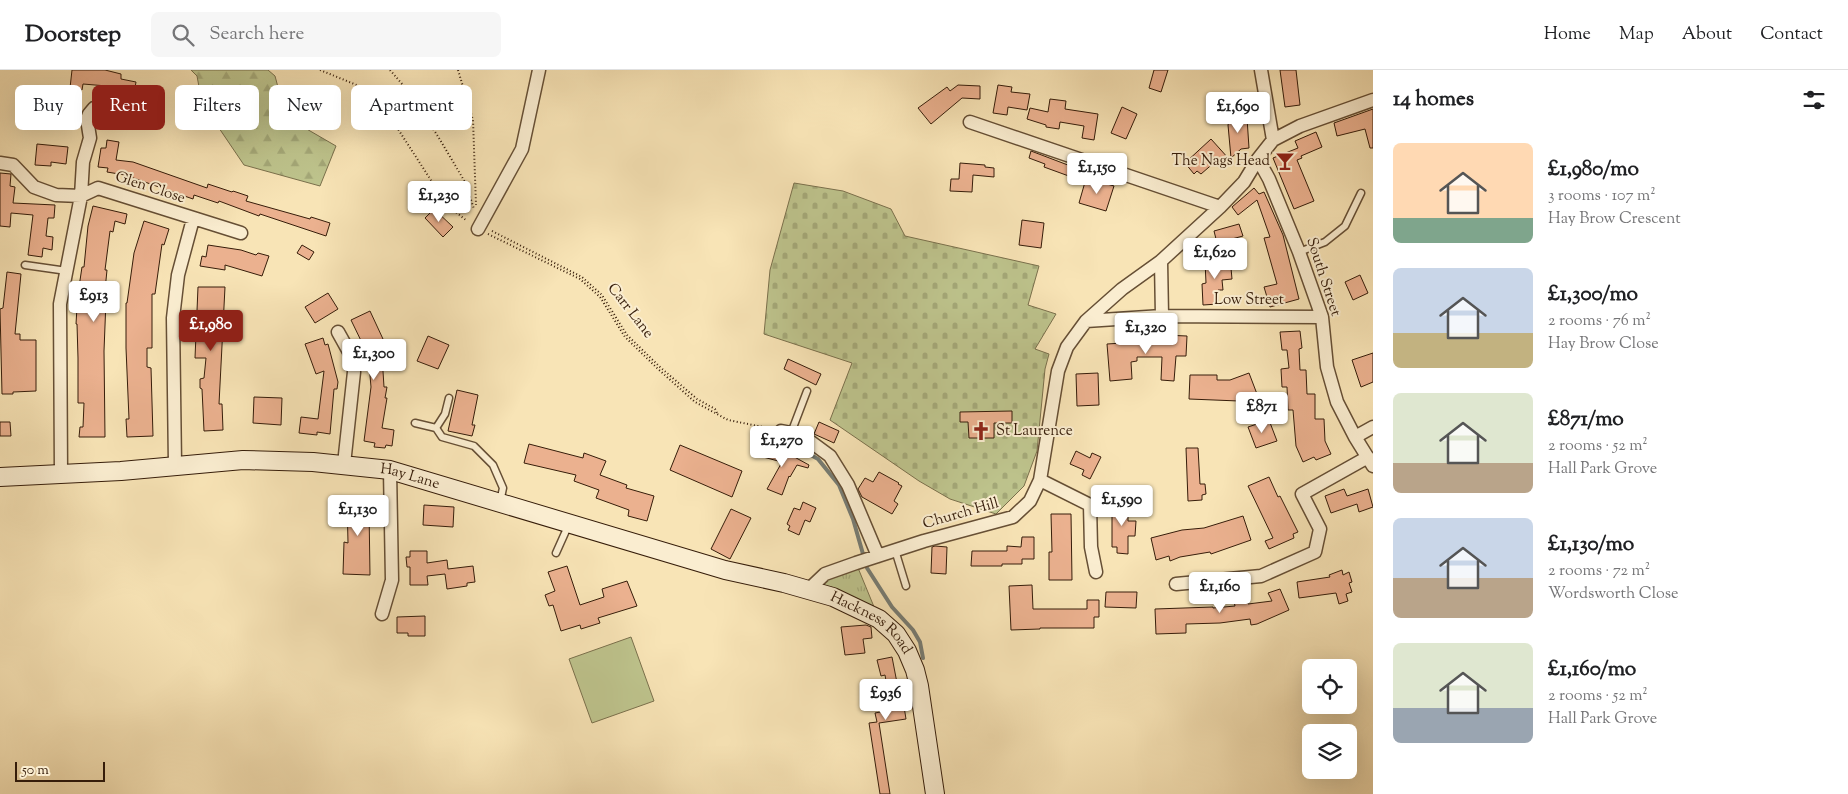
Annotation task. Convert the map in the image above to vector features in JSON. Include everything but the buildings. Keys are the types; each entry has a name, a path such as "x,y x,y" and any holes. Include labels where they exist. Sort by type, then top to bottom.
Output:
{"street":[{"path":"479,227 522,148 539,70"},
{"path":"1261,70 1272,140 1300,126 1373,100"},
{"path":"61,475 60,304 80,196 83,162 90,138 87,119 92,110"},
{"path":"970,122 1220,207"},
{"name":"Church Hill","path":"807,591 825,574 895,550 1012,516 1030,501 1040,480 1058,371 1067,347 1086,321 1122,289 1161,260 1220,207 1244,182 1272,140"},
{"name":"South Street","path":"1258,159 1269,179 1299,252 1322,317 1327,367 1337,402 1355,437 1371,461"},
{"name":"Glen Close","path":"0,163 13,165 34,187 56,195 80,196 98,188 241,233"},
{"path":"175,465 173,318 178,275 192,219"},
{"path":"1161,260 1162,316"},
{"name":"Low Street","path":"1086,321 1162,316 1322,317"},
{"path":"338,332 353,359 354,372 344,464"},
{"path":"1355,437 1373,428"},
{"path":"786,432 811,442 830,456 848,485 873,557"},
{"name":"Hay Lane","path":"0,477 61,475 243,460 344,464 390,470 725,570 784,583 807,591"},
{"path":"1176,584 1260,576 1315,552 1320,529 1302,494 1371,461"},
{"path":"382,614 392,580 390,470"},
{"path":"1040,480 1090,505 1091,547 1096,572"},
{"name":"Hackness Road","path":"807,591 833,597 879,619 896,634 907,651 919,686 936,794"}],"lane":[{"path":"1299,252 1325,242 1345,226 1361,193"},
{"path":"25,265 67,271"},
{"path":"786,432 807,391"},
{"path":"436,428 445,414 449,398"},
{"path":"415,423 436,428 442,437 474,446 492,465 503,488 500,503"},
{"path":"556,553 569,524"},
{"path":"895,550 906,586"}],"path":[{"name":"Carr Lane","path":"320,70 359,86 385,109 447,205 479,227 580,279 600,297 625,337 695,402 728,420 786,432"},
{"path":"390,70 409,92 466,182 476,215 473,120 458,70"},
{"path":"479,227 582,277 602,295 627,335 660,367 697,399 715,409 718,414"}],"green space":[{"path":"191,70 268,70 275,76 277,85 269,85 269,130 308,130 336,146 320,186 244,165 220,130 259,130 259,85 199,85 197,76"},
{"path":"794,183 843,191 891,209 905,236 1039,266 1028,305 1056,314 1035,349 1049,354 1045,369 1037,451 1024,486 996,514 950,499 919,481 830,420 852,363 764,334 770,270"},
{"path":"856,563 879,619 807,591"},
{"path":"631,637 654,701 592,723 569,659"}],"waterway":[{"path":"795,446 818,459 839,485 853,519 867,568 892,607 913,630 920,642 923,658"}],"place":[{"name":"The Nags Head","path":"1285,161"},
{"name":"St Laurence","path":"981,431"}]}
